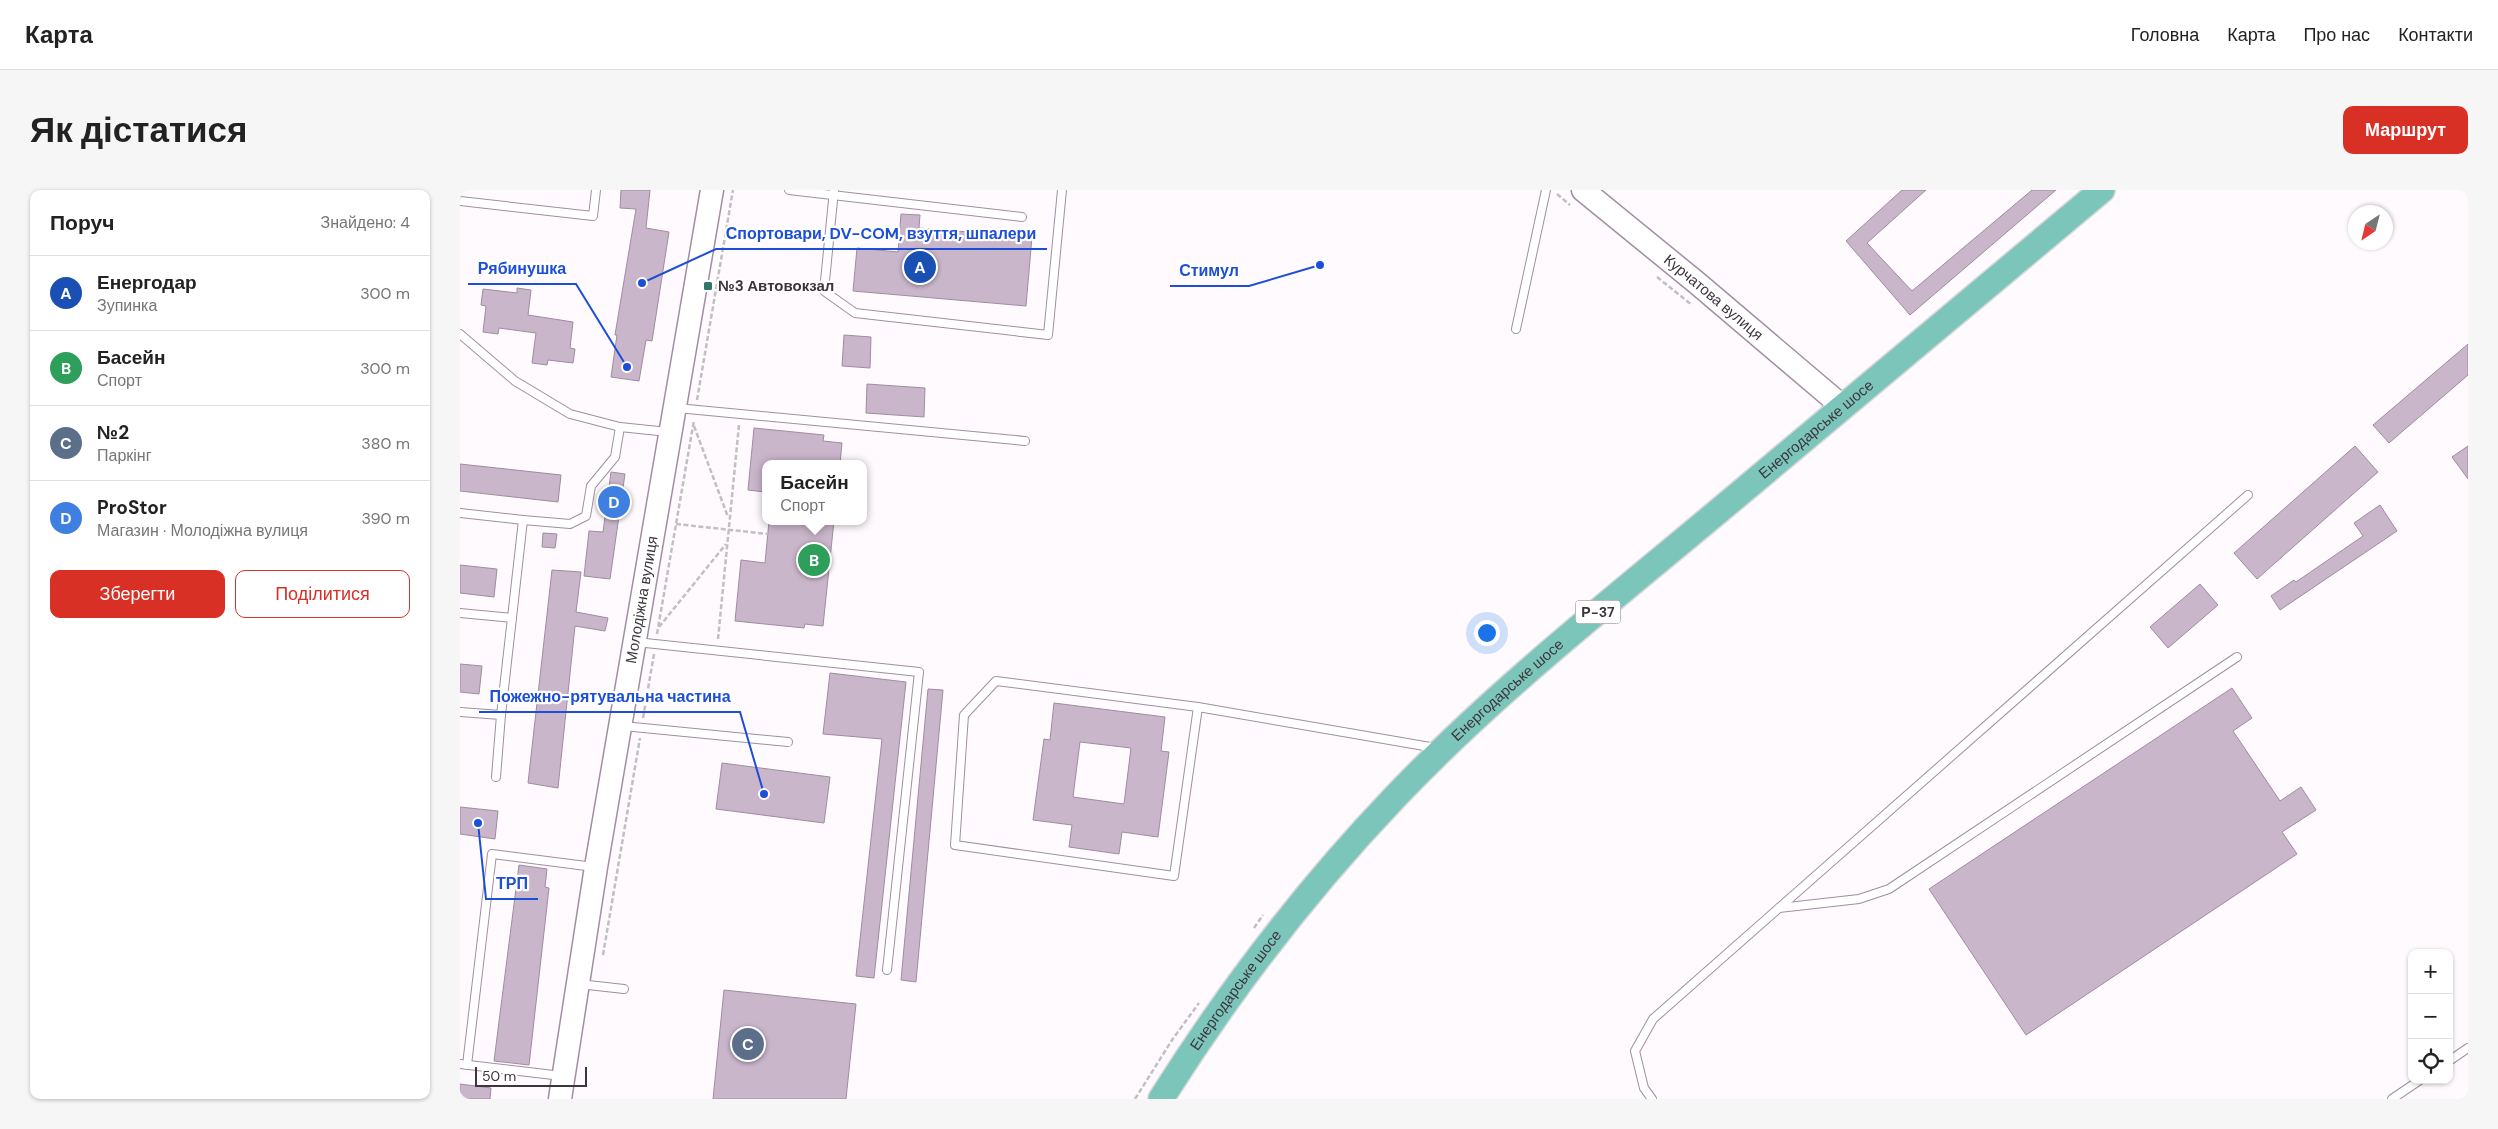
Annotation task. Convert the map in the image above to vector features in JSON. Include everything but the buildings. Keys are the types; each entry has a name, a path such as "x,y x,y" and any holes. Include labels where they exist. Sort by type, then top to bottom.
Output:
{"main road":[{"name":"Енергодарське шосе","path":"1161,1099 1196,1043 1260,954 1330,869 1395,797 1443,749 1581,626 2102,190"}],"street":[{"name":"Молодіжна вулиця","path":"560,1099 596,867 712,190"},
{"name":"Курчатова вулиця","path":"1578,199 1697,283 1843,407"}],"lane":[{"path":"460,201 593,216 596,190"},
{"path":"789,190 834,193 1022,217"},
{"path":"834,193 824,291 855,313 1048,334 1062,190"},
{"path":"1516,329 1546,190"},
{"path":"460,334 516,381 570,414 620,427 670,432"},
{"path":"675,408 1025,441"},
{"path":"460,513 570,524 586,516 591,486 615,458 620,427"},
{"path":"1652,1099 1644,1088 1635,1051 1653,1019 2248,495"},
{"path":"496,777 501,715 523,520"},
{"path":"460,613 512,618"},
{"path":"636,642 919,672 887,970"},
{"path":"1779,908 1859,900 1888,889 2237,657"},
{"path":"1198,707 1174,876 954,845 964,715 996,681 1198,707 1443,749"},
{"path":"460,712 501,715"},
{"path":"621,726 788,742"},
{"path":"564,1076 464,1065 492,854 596,867"},
{"path":"578,984 624,989"},
{"path":"2453,1058 2468,1048"},
{"path":"2392,1099 2414,1084"}],"path":[{"path":"1552,190 1578,199"},
{"path":"1657,276 1694,307"},
{"path":"716,650 740,414"},
{"path":"693,425 729,519"},
{"path":"676,524 768,534"},
{"path":"658,629 727,543"}],"place":[{"name":"Стимул","path":"1320,265"},
{"name":"Енергодар","path":"920,267"},
{"name":"Спортовари, DV-COM, взуття, шпалери","path":"642,283"},
{"name":"№3 Автовокзал","path":"708,286"},
{"name":"Рябинушка","path":"627,367"},
{"name":"ProStor","path":"614,502"},
{"name":"Басейн","path":"814,560"},
{"name":"Пожежно-рятувальна частина","path":"764,794"},
{"name":"ТРП","path":"478,823"},
{"name":"№2","path":"748,1044"}]}
